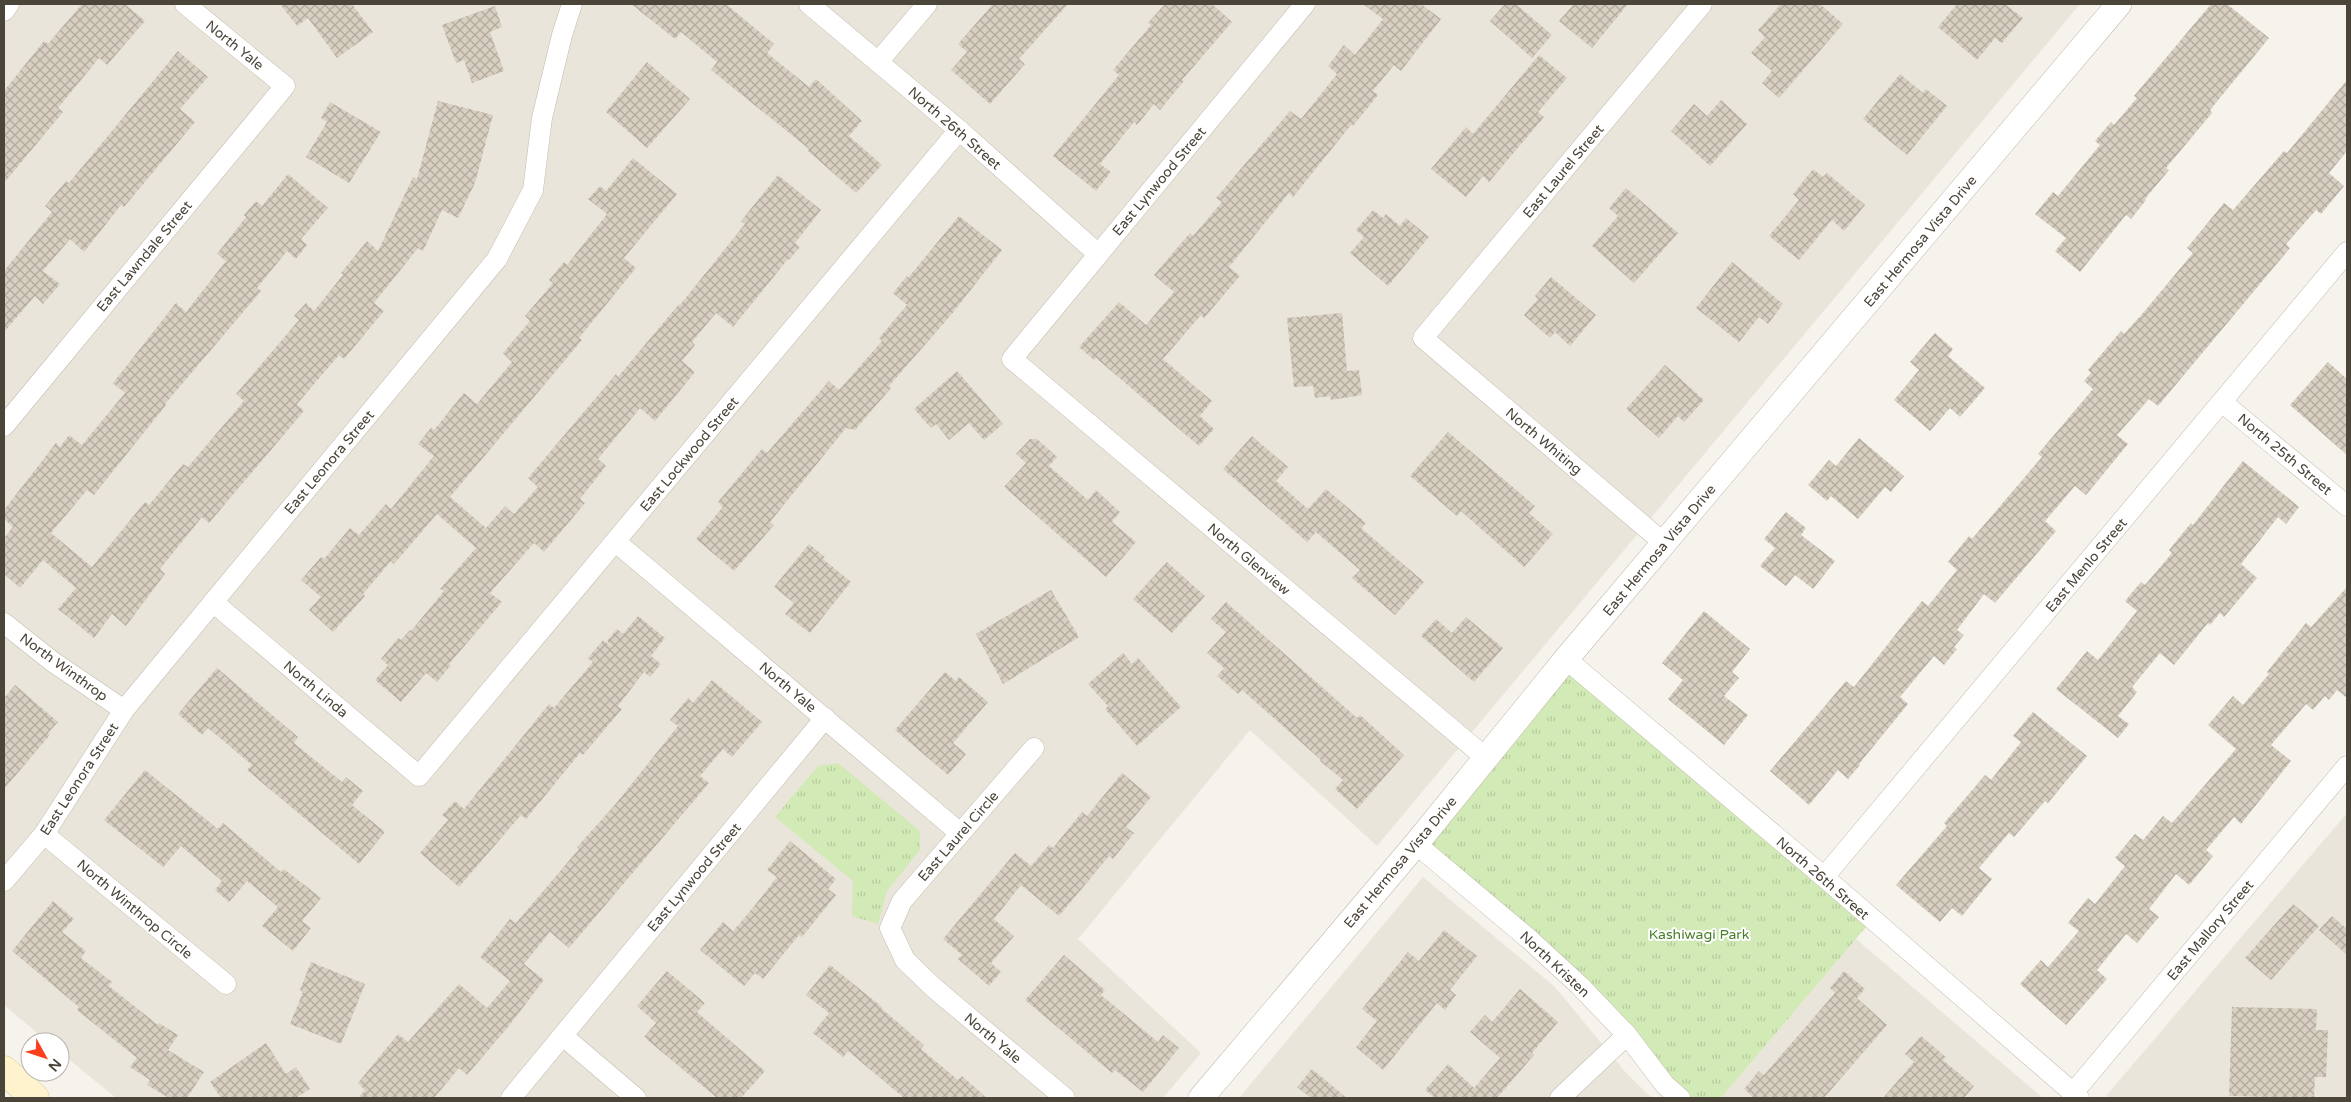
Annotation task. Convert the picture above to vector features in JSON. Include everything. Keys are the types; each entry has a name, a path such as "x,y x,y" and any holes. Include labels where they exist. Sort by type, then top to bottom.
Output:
{"main road":[{"path":"4,1070 35,1098"}],"street":[{"path":"4,10 10,4"},
{"name":"North Yale","path":"185,4 285,86"},
{"name":"East Leonora Street","path":"4,881 44,834 124,710 497,259 533,190 542,118 562,35 572,4"},
{"name":"North 26th Street","path":"809,4 959,130 1098,254"},
{"path":"878,62 927,4"},
{"name":"East Lynwood Street","path":"1012,359 1306,4"},
{"name":"East Laurel Street","path":"1423,338 1702,4"},
{"name":"East Hermosa Vista Drive","path":"1201,1098 1416,844 1566,659 2119,4"},
{"name":"East Lawndale Street","path":"4,426 285,86"},
{"name":"East Lockwood Street","path":"419,776 959,130"},
{"name":"East Menlo Street","path":"1824,877 2347,252"},
{"name":"North Whiting","path":"1423,338 1665,544"},
{"name":"North Glenview","path":"1012,359 1486,758"},
{"name":"North 25th Street","path":"2222,402 2347,506"},
{"name":"North Yale","path":"616,542 960,833"},
{"name":"North Linda","path":"213,602 419,776"},
{"name":"North Winthrop","path":"4,623 53,662 124,710"},
{"name":"North 26th Street","path":"1566,659 1824,877 2076,1096"},
{"name":"East Lynwood Street","path":"511,1098 825,718"},
{"name":"East Laurel Circle","path":"890,928 902,901 1034,748"},
{"name":"East Mallory Street","path":"2076,1096 2347,766"},
{"name":"North Winthrop Circle","path":"44,834 226,984"},
{"name":"North Kristen","path":"1416,844 1529,939 1579,985 1627,1035 1665,1085 1680,1098"},
{"name":"North Yale","path":"890,928 906,960 920,974 1065,1098"},
{"path":"1560,1098 1627,1035"},
{"path":"563,1036 636,1098"}],"shaded area":[{"path":"4,4 2080,4 1377,846 1250,730 1078,939 1201,1053 1163,1098 116,1098 70,1060 70,1032 36,1032 4,1005"},
{"path":"2347,813 2347,1098 2109,1098 2106,1096"},
{"path":"1423,877 1554,986 1627,1074 1652,1098 1239,1098"},
{"path":"1856,939 2043,1098 1721,1098"}],"green space":[{"name":"Kashiwagi Park","path":"1566,659 1872,920 1721,1098 1680,1098 1627,1035 1416,844"},
{"path":"838,763 920,831 920,850 887,891 878,924 852,916 853,881 775,817 818,766"}],"building":[{"path":"82,4 125,4 145,21 107,65 99,58 58,108 63,112 4,183 4,91 44,41 48,44"},
{"path":"280,4 352,4 373,32 337,58 308,18 297,26"},
{"path":"631,4 726,4 774,44 767,53 809,87 816,79 862,121 849,136 882,165 856,193 808,151 809,149 711,70 717,62 681,32 675,39"},
{"path":"993,4 1068,4 1019,59 1025,64 990,104 951,70 967,52 958,44"},
{"path":"1165,4 1212,4 1232,22 1182,80 1184,81 1160,110 1154,104 1137,125 1134,122 1100,164 1111,172 1096,191 1053,156 1119,75 1113,70 1151,25 1148,23"},
{"path":"1363,4 1421,4 1441,19 1401,71 1394,65 1373,91 1378,95 1353,126 1351,125 1293,197 1289,193 1229,267 1240,276 1204,318 1201,315 1163,359 1212,401 1200,416 1214,429 1199,446 1096,358 1094,360 1079,347 1119,302 1146,325 1174,292 1154,275 1190,233 1193,236 1222,202 1216,198 1290,111 1301,119 1337,74 1328,66 1344,45 1355,55 1383,19"},
{"path":"1505,4 1516,4 1552,35 1532,58 1490,21"},
{"path":"1574,4 1628,4 1592,48 1559,21"},
{"path":"1781,4 1820,4 1843,24 1779,98 1762,83 1772,71 1751,53 1765,37 1758,30"},
{"path":"1957,4 2005,4 2023,18 2002,43 1995,38 1977,60 1938,27"},
{"path":"2211,4 2227,4 2269,38 2210,110 2212,113 2166,168 2169,170 2131,219 2126,215 2080,272 2055,251 2066,238 2035,214 2053,192 2058,196 2100,145 2095,141 2111,122 2114,125 2137,98 2134,96"},
{"path":"495,6 502,27 490,32 504,71 472,83 464,60 456,63 442,25"},
{"path":"178,51 208,77 180,109 195,122 124,207 121,205 84,252 70,239 43,271 60,284 43,304 35,296 4,332 4,271 52,212 45,206 66,181 69,183"},
{"path":"1539,55 1567,78 1538,112 1544,117 1489,182 1483,176 1466,197 1431,169 1466,127 1473,134"},
{"path":"647,62 690,99 647,148 606,112"},
{"path":"1900,74 1923,93 1926,89 1947,106 1907,155 1863,119"},
{"path":"2347,80 2347,151 2329,173 2344,186 2321,214 2316,210 2286,244 2290,248 2158,406 2149,399 2117,435 2128,444 2086,495 2075,486 2045,521 2056,531 1995,603 1984,594 1957,630 1964,635 1954,647 1957,649 1944,665 1934,656 1900,697 1908,704 1848,779 1838,770 1809,805 1770,771 1846,681 1854,687 1922,601 1928,606 1957,570 1948,562 1969,536 1972,539 2042,457 2038,454 2093,389 2084,381 2091,373 2088,370 2121,331 2124,334 2143,313 2193,253 2187,248 2224,203 2233,210 2284,151 2287,153"},
{"path":"1721,100 1747,124 1710,166 1671,131 1694,104 1707,116"},
{"path":"438,101 493,115 475,183 458,218 442,210 423,251 418,248 374,303 384,311 344,359 339,355 297,404 304,411 209,523 202,517 160,569 165,574 126,626 112,614 94,638 58,609 76,588 43,560 20,588 4,574 4,538 13,527 4,519 4,510 56,443 60,447 69,435 82,445 125,393 113,383 176,303 186,312 226,261 217,254 256,201 262,206 288,174 328,208 301,239 307,245 296,259 287,251 257,288 261,291 165,404 94,495 87,490 51,533 92,567 145,502 149,505 183,464 188,467 244,401 236,394 299,320 294,316 306,303 314,311 367,241 378,251 413,177 417,179"},
{"path":"330,102 381,132 349,183 306,157 327,122 321,118"},
{"path":"633,158 677,194 624,258 636,268 579,338 582,340 450,497 486,528 505,506 514,514 538,487 528,478 616,374 618,377 680,305 745,224 741,221 778,175 821,210 795,243 800,247 733,327 716,313 692,342 695,345 682,361 695,372 655,421 640,408 598,459 606,466 580,499 585,503 544,552 534,543 490,593 502,602 449,664 451,665 437,682 426,673 401,702 375,680 388,665 381,659 398,638 401,640 411,631 444,591 440,589 476,548 437,514 394,564 391,561 363,594 365,596 333,632 309,610 321,597 301,580 321,557 324,559 350,528 359,535 386,504 391,509 434,456 418,444 431,428 434,430 464,393 477,404 512,362 503,353 530,321 525,316 553,283 549,280 564,262 567,265 607,214 588,199 600,186 606,191"},
{"path":"1813,169 1823,177 1827,173 1865,205 1844,231 1832,220 1799,260 1769,236 1799,200 1793,194"},
{"path":"1626,188 1678,233 1634,283 1592,246 1618,216 1609,208"},
{"path":"1373,210 1383,218 1386,214 1400,226 1406,218 1429,237 1388,286 1350,253 1364,237 1356,230"},
{"path":"959,216 1002,250 951,315 889,386 891,388 855,430 846,428 770,522 774,525 734,571 696,539 723,507 718,502 762,449 767,453 829,381 839,390 882,341 879,338 907,305 893,293 907,276 908,278"},
{"path":"1732,262 1783,304 1768,324 1759,317 1739,342 1696,308"},
{"path":"1551,277 1596,315 1570,346 1555,332 1550,338 1524,315 1538,299 1535,296"},
{"path":"1342,313 1347,371 1359,370 1362,395 1331,400 1330,396 1315,398 1313,386 1294,387 1287,318"},
{"path":"1935,333 1953,349 1948,356 1985,388 1960,417 1950,408 1930,431 1894,400 1919,370 1910,362"},
{"path":"2328,362 2347,379 2347,455 2290,405"},
{"path":"1665,365 1704,400 1684,422 1678,416 1659,438 1626,409"},
{"path":"957,371 1003,424 984,440 969,423 949,440 936,424 931,428 914,409"},
{"path":"1448,432 1535,506 1529,513 1553,534 1524,567 1461,511 1457,516 1410,476"},
{"path":"1252,436 1288,467 1276,481 1308,509 1326,489 1366,523 1361,528 1424,582 1395,615 1352,578 1360,570 1316,532 1307,542 1223,469"},
{"path":"1859,438 1904,476 1891,492 1885,487 1858,519 1831,496 1827,501 1808,485 1829,460 1836,466"},
{"path":"1030,439 1037,439 1057,457 1049,466 1088,500 1096,490 1120,512 1112,522 1136,542 1106,577 1004,487 1026,463 1016,454"},
{"path":"2243,461 2299,507 2286,524 2278,517 2241,564 2257,578 2224,617 2220,613 2210,625 2208,623 2174,665 2160,653 2132,687 2137,692 2118,716 2129,724 2118,738 2056,689 2087,651 2098,660 2137,611 2125,601 2141,582 2145,585 2172,553 2169,550 2191,523 2193,525"},
{"path":"1786,512 1806,528 1801,535 1835,561 1813,589 1795,575 1786,586 1760,566 1775,548 1764,539"},
{"path":"809,544 825,557 823,559 851,582 810,633 785,614 794,603 774,587"},
{"path":"1167,562 1205,596 1172,633 1133,599"},
{"path":"2347,587 2347,698 2337,690 2329,700 2325,696 2313,710 2306,704 2271,745 2291,761 2241,824 2234,817 2206,850 2213,856 2189,885 2176,874 2149,909 2159,917 2137,943 2126,934 2097,970 2107,979 2066,1025 2020,984 2041,960 2048,967 2079,931 2068,923 2088,898 2095,904 2125,866 2115,858 2135,834 2143,840 2163,816 2172,823 2236,749 2208,725 2233,696 2243,705 2269,674 2267,672 2306,623 2311,627"},
{"path":"1051,590 1079,637 1003,684 976,634"},
{"path":"1226,602 1357,718 1360,715 1404,755 1357,809 1335,789 1343,780 1242,690 1238,694 1217,676 1224,668 1207,653 1226,632 1211,619"},
{"path":"1704,611 1750,649 1732,672 1739,678 1724,696 1748,715 1724,745 1668,699 1683,680 1662,663"},
{"path":"638,616 665,638 651,656 661,664 650,677 644,672 618,706 622,709 583,755 580,753 526,819 521,815 459,887 420,853 448,820 442,815 455,801 464,809 549,704 554,708 593,662 588,658 603,640 613,648 607,641 617,629 623,634"},
{"path":"1466,617 1503,648 1474,682 1421,636 1436,619 1452,633"},
{"path":"1123,653 1132,664 1138,658 1181,707 1137,746 1105,709 1108,706 1088,684"},
{"path":"217,668 298,737 294,743 342,782 346,777 363,791 352,805 385,832 359,864 247,770 252,765 208,728 202,735 178,714"},
{"path":"945,672 956,681 959,677 988,702 953,743 966,754 948,775 895,730"},
{"path":"712,680 762,722 732,757 723,749 700,776 709,783 569,948 550,932 524,964 544,980 508,1027 467,1075 459,1068 434,1098 358,1098 365,1090 358,1083 398,1034 408,1042 459,984 487,1008 510,981 480,957 510,919 516,923 579,849 577,847 614,806 678,726 670,720 688,698 693,703"},
{"path":"15,685 58,722 48,733 50,735 4,789 4,698"},
{"path":"2033,712 2087,756 2048,803 2045,801 2014,837 2009,833 1979,868 1992,879 1962,916 1952,908 1940,922 1896,885 1947,826 1944,823 1985,775 1991,780 2021,742 2013,736"},
{"path":"145,770 218,829 223,823 281,872 284,869 321,898 302,921 311,928 293,951 262,926 278,907 247,881 229,902 215,890 222,881 181,846 163,867 104,820"},
{"path":"1122,773 1151,797 1126,827 1134,833 1113,859 1109,856 1059,916 1021,885 994,919 1014,936 991,963 1001,972 989,986 958,959 962,955 943,939 1015,853 1031,866 1049,845 1053,848 1082,812 1087,816"},
{"path":"790,841 836,879 828,889 836,895 802,937 799,935 763,979 755,973 744,986 700,950 723,922 733,931 752,909 777,877 767,870"},
{"path":"53,901 74,919 62,932 86,951 81,958 112,982 109,986 158,1025 159,1023 178,1035 168,1050 204,1072 187,1098 169,1098 147,1085 150,1080 130,1067 137,1058 77,1010 79,1007 12,951"},
{"path":"2293,904 2319,926 2271,980 2245,958"},
{"path":"2332,916 2347,929 2347,955 2319,930"},
{"path":"1444,930 1477,956 1450,990 1456,995 1445,1010 1437,1003 1383,1070 1356,1047 1377,1021 1362,1009 1408,952 1419,961"},
{"path":"1064,955 1105,990 1101,995 1158,1042 1163,1035 1179,1048 1143,1092 1115,1070 1112,1073 1025,1000"},
{"path":"311,962 365,984 341,1044 290,1024 303,992 300,990"},
{"path":"830,965 882,1007 924,1045 921,1049 958,1080 962,1076 987,1098 904,1098 848,1051 843,1057 813,1033 829,1013 806,995"},
{"path":"667,971 705,1003 697,1012 765,1071 741,1098 717,1098 644,1037 656,1023 637,1006"},
{"path":"1844,971 1865,989 1857,998 1887,1025 1824,1098 1754,1098 1744,1089 1759,1071 1764,1075 1835,993 1830,988"},
{"path":"1520,989 1558,1022 1532,1053 1534,1055 1497,1098 1435,1098 1425,1090 1448,1064 1474,1088 1500,1058 1470,1032 1485,1015 1492,1022"},
{"path":"2232,1007 2317,1009 2316,1030 2328,1030 2326,1077 2315,1077 2314,1098 2229,1096"},
{"path":"1921,1036 1946,1057 1943,1060 1974,1086 1964,1098 1883,1098 1914,1062 1905,1054"},
{"path":"266,1043 286,1074 296,1067 310,1089 296,1098 221,1098 210,1082"},
{"path":"1312,1069 1347,1098 1311,1098 1297,1087"}]}
